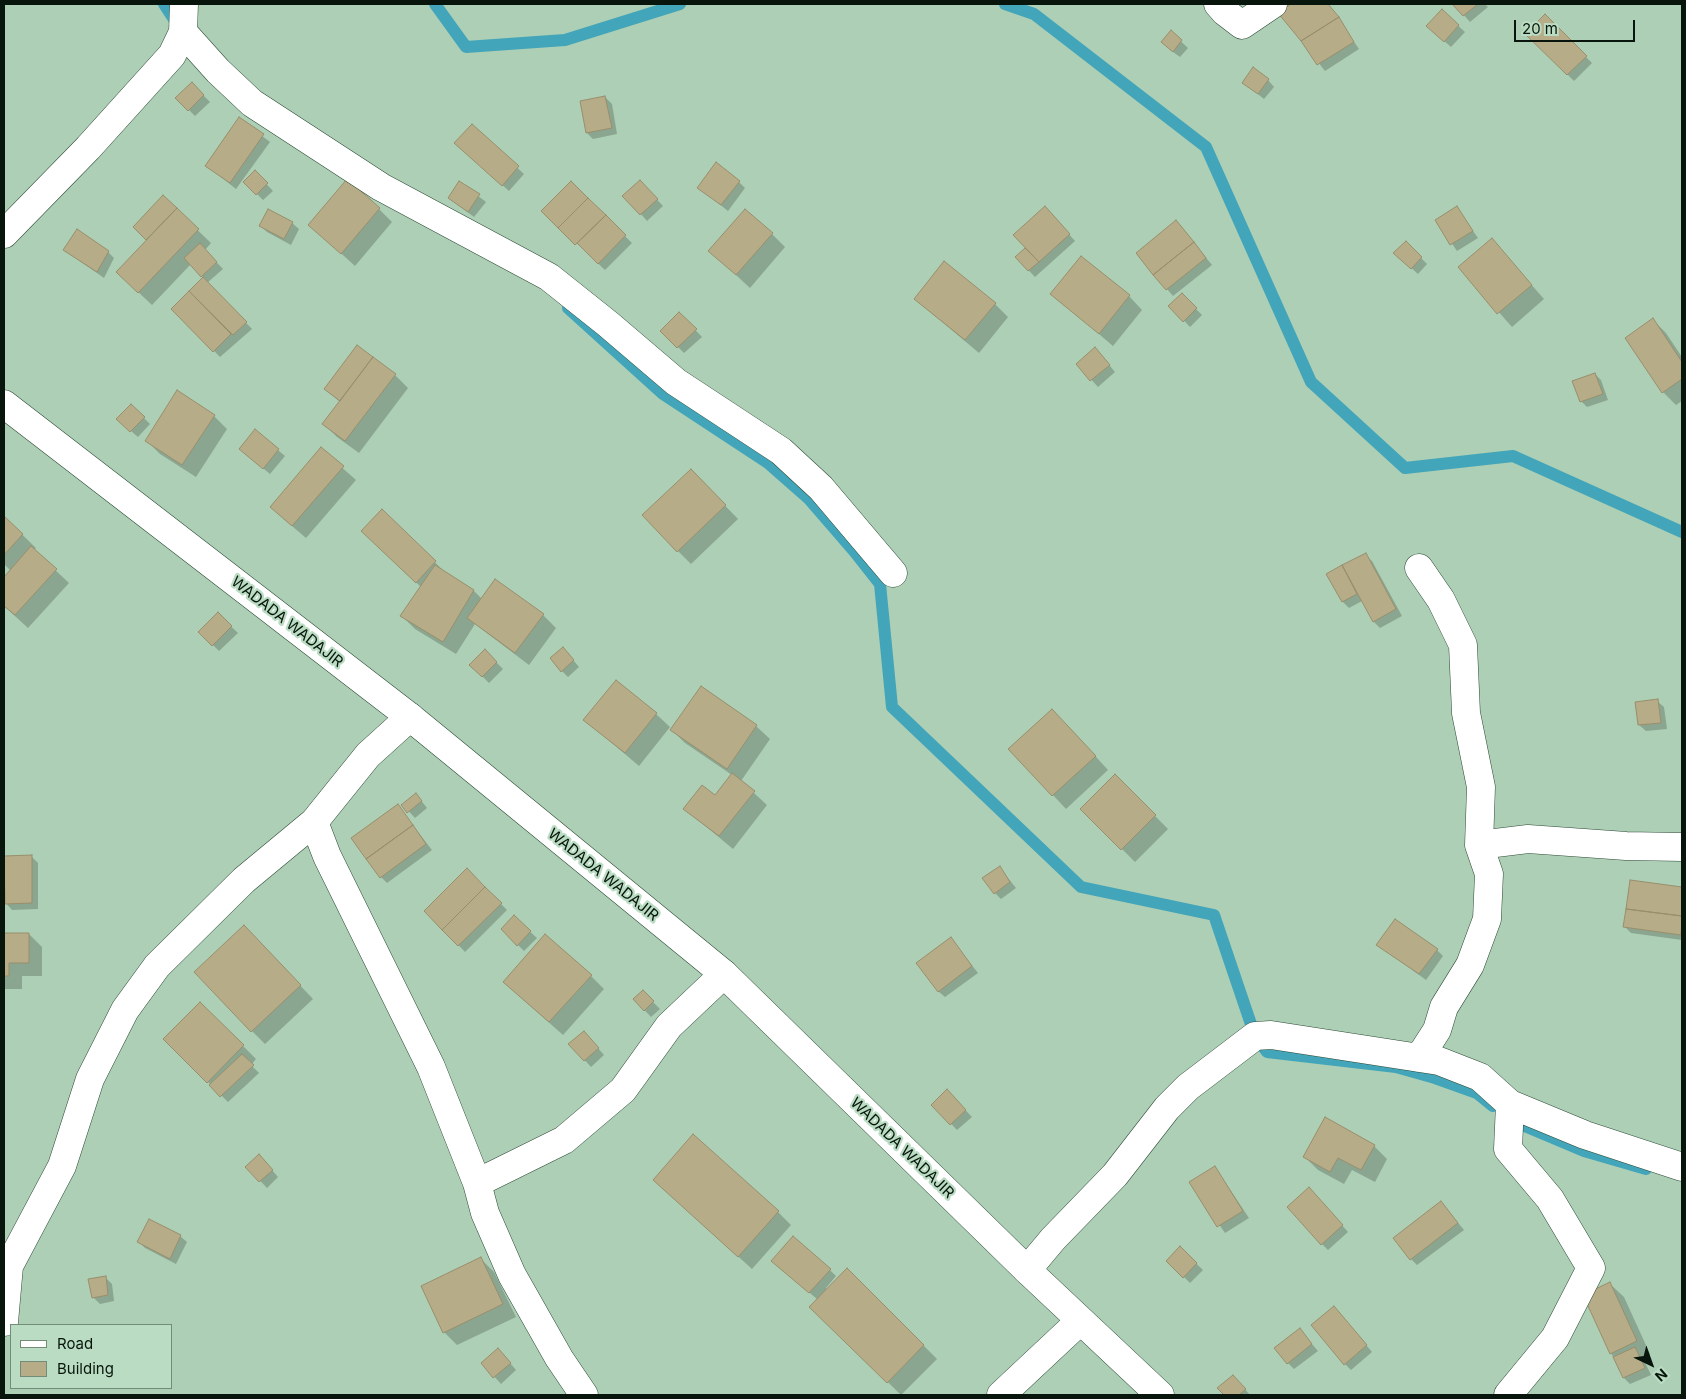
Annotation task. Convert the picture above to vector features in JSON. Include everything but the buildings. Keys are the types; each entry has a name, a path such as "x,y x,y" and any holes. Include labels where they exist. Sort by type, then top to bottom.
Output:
{"street":[{"path":"4,234 88,148 172,55 183,32 184,4"},
{"path":"1218,4 1242,25 1272,4"},
{"path":"183,32 218,71 252,103 381,187 548,276 676,382 724,416 781,451 821,488 893,573"},
{"name":"WADADA WADAJIR","path":"4,404 410,717 724,974 1027,1270 1160,1395"},
{"path":"1419,568 1441,600 1463,646 1466,714 1481,787 1480,845 1489,874 1487,919 1470,965 1444,1007 1437,1030 1419,1058"},
{"path":"4,1322 9,1266 62,1166 90,1079 125,1010 156,966 244,880 314,822 368,755 410,717"},
{"path":"314,822 327,856 431,1067 477,1183 485,1213 512,1275 584,1395"},
{"path":"1480,845 1528,839 1626,846 1682,846"},
{"path":"477,1183 564,1140 623,1090 670,1026 724,974"},
{"path":"1027,1270 1053,1239 1115,1175 1168,1108 1188,1087 1255,1036 1271,1035 1439,1061 1480,1077 1510,1104 1585,1135 1682,1167"},
{"path":"1508,1395 1555,1338 1591,1268 1550,1199 1508,1149 1510,1104"},
{"path":"1001,1395 1080,1321"}],"waterway":[{"path":"164,4 179,27"},
{"path":"435,4 466,47 565,40 680,4"},
{"path":"1005,4 1034,14 1206,147 1311,382 1405,468 1513,456 1682,532"},
{"path":"568,308 663,394 768,463 809,499 880,584 892,707 1081,887 1214,915 1255,1036 1267,1052 1396,1067 1477,1093 1493,1106"},
{"path":"1508,1119 1584,1151 1646,1169"}]}
